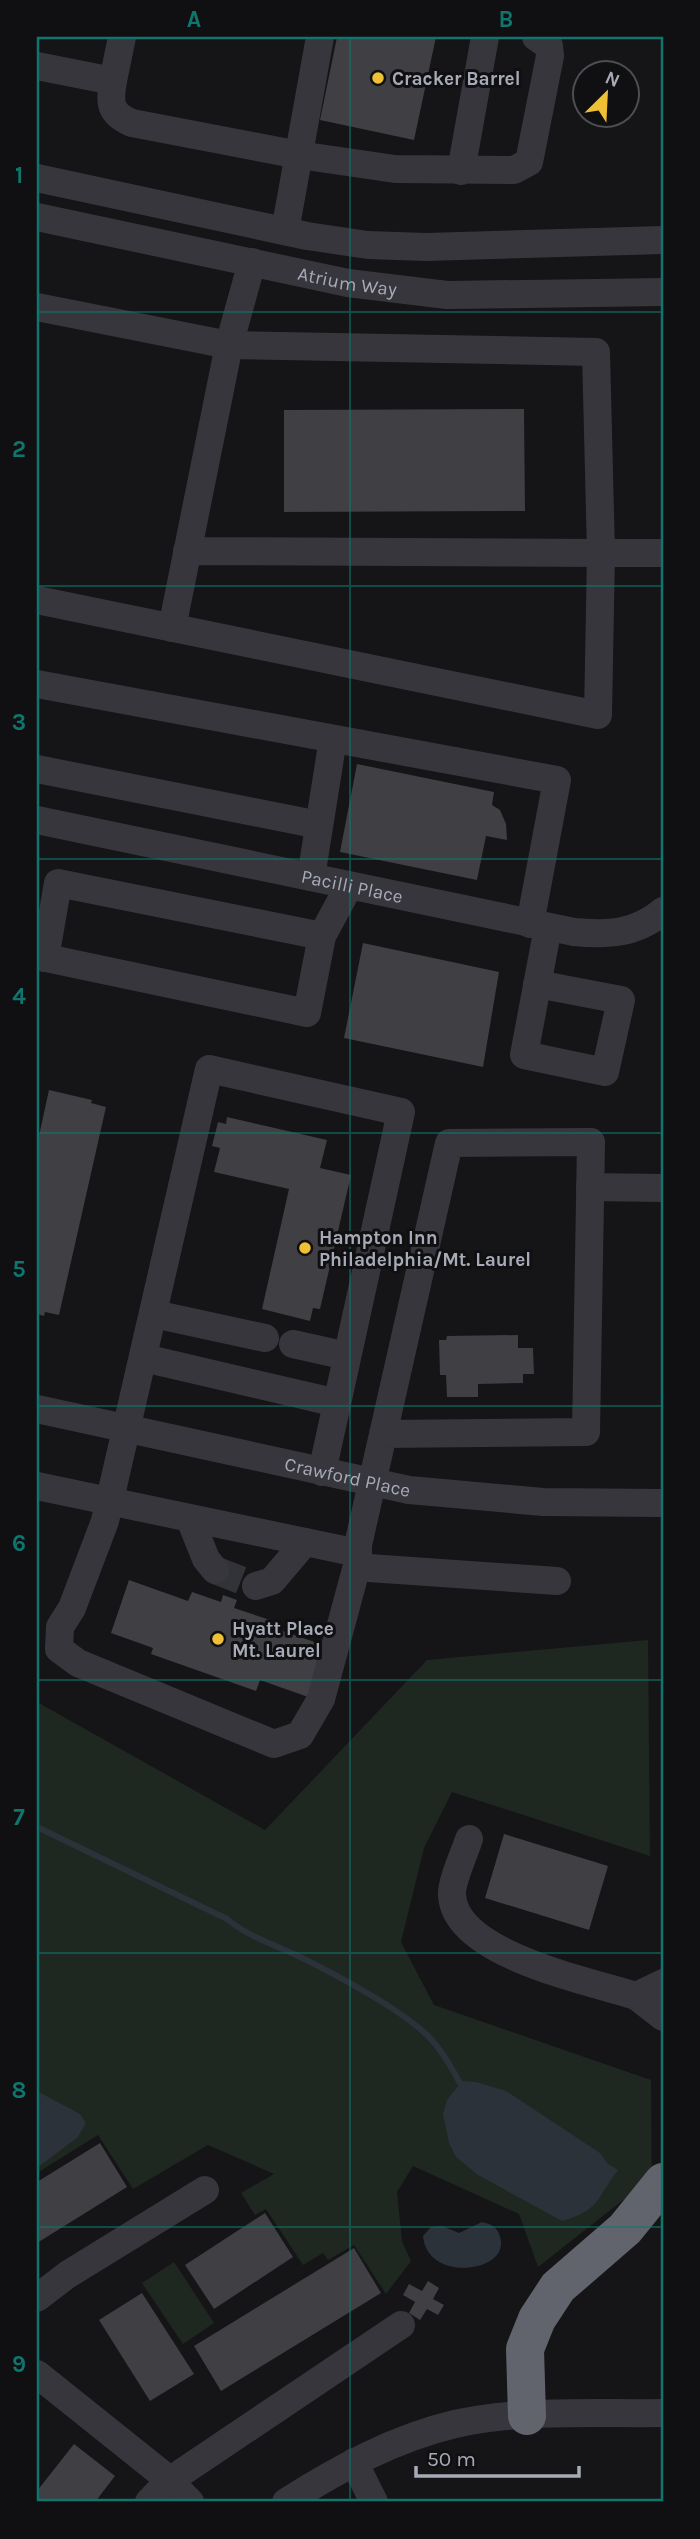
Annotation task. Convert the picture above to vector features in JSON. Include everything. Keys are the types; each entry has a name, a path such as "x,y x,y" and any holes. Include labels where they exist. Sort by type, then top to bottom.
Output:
{"highway":[{"path":"527,2416 525,2349 537,2319 558,2287 625,2229 663,2182"}],"street":[{"path":"122,37 113,81 111,108 124,119 299,155 395,169 461,171 514,170 529,162 550,56 549,46 536,37"},
{"path":"285,231 320,37"},
{"path":"461,171 485,37"},
{"path":"37,66 113,81"},
{"name":"Atrium Way","path":"37,178 285,231 368,245 426,247 663,240"},
{"name":"Atrium Way","path":"37,217 348,283 447,295 663,292"},
{"path":"172,628 229,345 252,262"},
{"path":"37,307 229,345 597,352 601,553 598,715 37,600"},
{"path":"187,551 663,554"},
{"path":"37,684 556,780 539,926 537,984"},
{"path":"311,877 333,739"},
{"path":"37,769 319,825"},
{"name":"Pacilli Place","path":"37,820 539,926 614,933 642,926 663,911"},
{"path":"321,936 58,883 41,957 307,1013 321,936 349,886"},
{"path":"322,1472 401,1112 209,1069 110,1502 72,1608 60,1627 59,1649 78,1664 275,1744 300,1735 321,1699 358,1558 372,1483 383,1434 449,1143 591,1142 586,1432 383,1434"},
{"path":"590,1187 663,1188"},
{"path":"154,1314 265,1338"},
{"path":"293,1344 347,1356"},
{"path":"144,1358 337,1402"},
{"name":"Crawford Place","path":"37,1409 372,1483 479,1498 663,1503"},
{"path":"37,1486 305,1542 358,1558 369,1568 557,1581"},
{"path":"190,1519 206,1559 215,1570"},
{"path":"256,1586 272,1581 305,1542"},
{"path":"469,1839 452,1895 464,1923 482,1942 523,1961 636,1996 663,2017"},
{"path":"636,1996 663,1983"},
{"path":"37,2298 67,2275 205,2190"},
{"path":"149,2502 169,2481 401,2325"},
{"path":"37,2374 169,2481 190,2502"},
{"path":"286,2502 354,2462 456,2424 527,2416 663,2413"},
{"path":"354,2462 374,2502"}],"shaded area":[{"path":"648,1640 650,1856 452,1792 424,1848 401,1942 434,2005 651,2080 652,2225 627,2197 538,2267 519,2214 413,2166 397,2192 402,2241 411,2261 386,2294 354,2245 328,2260 323,2253 303,2265 266,2209 255,2215 241,2193 274,2174 208,2145 133,2189 98,2135 37,2173 37,1702 265,1830 427,1660"},
{"path":"462,2081 476,2082 506,2091 600,2153 608,2164 618,2170 597,2201 584,2212 562,2221 478,2175 456,2157 449,2143 443,2114 447,2100"},
{"path":"37,2091 80,2114 86,2123 78,2137 37,2168"},
{"path":"482,2222 496,2229 501,2247 495,2257 483,2264 469,2268 453,2267 439,2262 428,2252 423,2236 431,2227 442,2226 459,2233"},
{"path":"174,2262 214,2323 183,2344 142,2283"}],"building":[{"name":"Cracker Barrel","path":"337,37 436,37 414,140 320,120"},
{"path":"524,409 525,511 284,512 284,410"},
{"path":"357,764 494,792 492,805 500,810 506,824 507,840 486,836 477,880 340,852"},
{"path":"363,943 499,972 483,1067 344,1038"},
{"path":"49,1090 92,1100 91,1103 106,1107 59,1315 45,1312 44,1316 37,1314 37,1145"},
{"name":"Hampton Inn Philadelphia/Mt. Laurel","path":"227,1117 327,1140 320,1168 351,1175 320,1309 313,1308 310,1321 262,1309 289,1189 214,1172 220,1148 212,1146 218,1122 226,1124"},
{"path":"518,1335 518,1348 533,1348 534,1374 523,1374 523,1383 478,1384 478,1397 447,1397 446,1375 440,1375 439,1340 446,1340 447,1336"},
{"name":"Hyatt Place Mt. Laurel","path":"129,1580 188,1601 192,1592 221,1602 223,1595 237,1600 234,1608 279,1623 277,1629 326,1646 308,1697 260,1680 256,1691 151,1654 153,1648 111,1633"},
{"path":"504,1834 608,1866 589,1930 485,1898"},
{"path":"100,2143 127,2187 37,2243 37,2182"},
{"path":"265,2213 293,2257 214,2309 185,2265"},
{"path":"354,2248 381,2293 221,2391 194,2346"},
{"path":"428,2281 439,2288 433,2299 444,2305 438,2315 427,2309 420,2320 409,2313 415,2302 403,2295 409,2284 422,2291"},
{"path":"142,2293 194,2374 150,2401 99,2320"},
{"path":"74,2444 115,2476 95,2502 37,2502 37,2491"}],"waterway":[{"path":"37,1827 227,1919 384,2003 428,2036 464,2090"}],"tunnel":[{"path":"215,1570 256,1586"}],"place":[{"name":"Cracker Barrel","path":"378,78"},
{"name":"Hampton Inn Philadelphia/Mt. Laurel","path":"305,1248"},
{"name":"Hyatt Place Mt. Laurel","path":"218,1639"}]}
